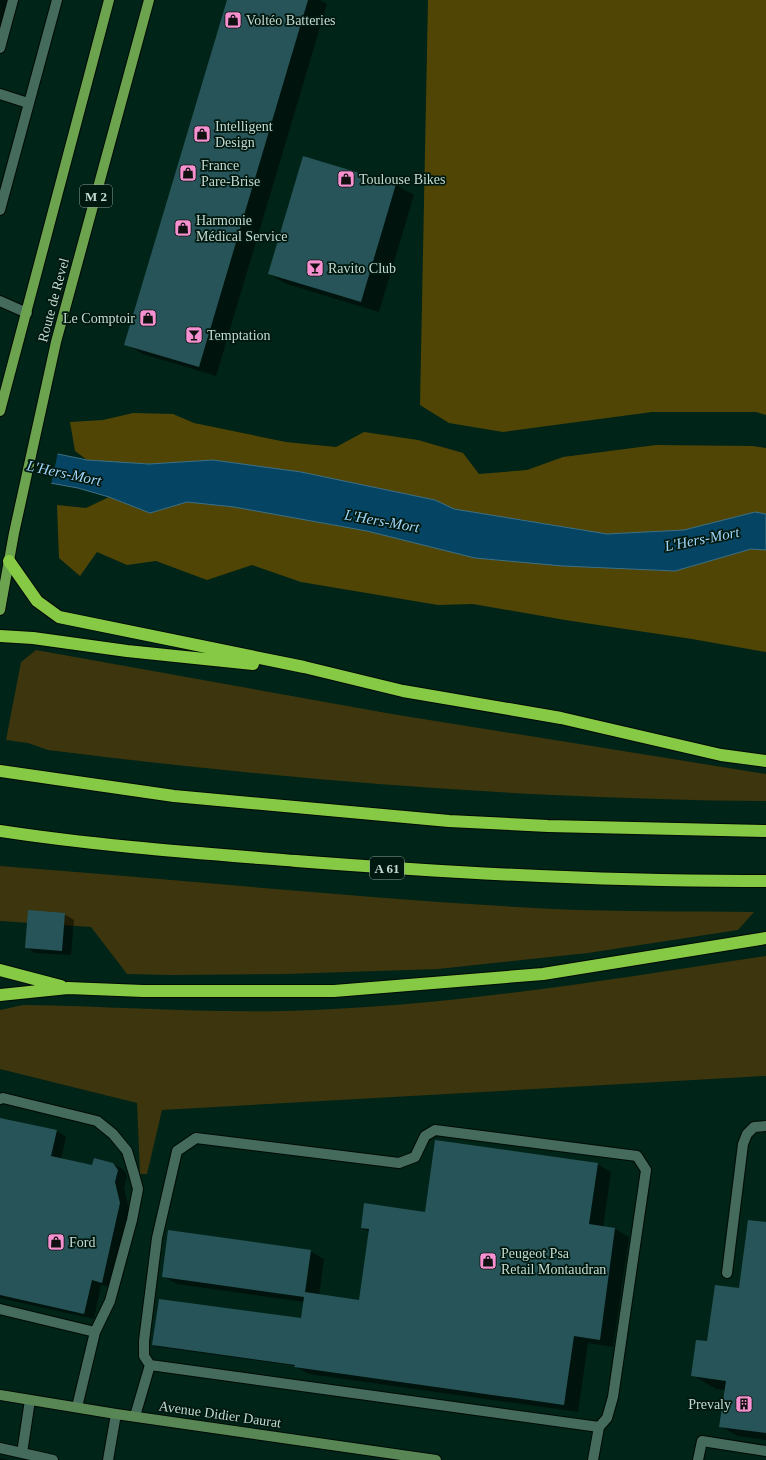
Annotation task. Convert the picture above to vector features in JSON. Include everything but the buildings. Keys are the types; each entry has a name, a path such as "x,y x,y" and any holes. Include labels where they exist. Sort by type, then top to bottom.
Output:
{"highway":[{"path":"9,561 37,602 59,617 304,667 403,691 561,718 721,755 766,761"},
{"path":"0,636 33,638 127,652 264,665 304,667"},
{"path":"0,771 174,796 449,821 548,826 766,831"},
{"name":"A 61","path":"5,832 166,850 370,867 494,875 622,880 766,881"},
{"path":"0,995 68,988 144,991 334,991 543,974 766,938"},
{"path":"0,970 68,988"}],"main road":[{"name":"Route de Revel","path":"0,411 109,0"},
{"name":"Route de Revel","path":"0,610 14,533 58,334 149,0"},
{"name":"Avenue Didier Daurat","path":"0,1395 116,1414 436,1460"}],"street":[{"path":"0,48 13,0"},
{"path":"0,210 4,173 28,103 57,0"},
{"path":"0,94 28,103"},
{"path":"0,300 27,313"},
{"path":"0,1099 2,1098 97,1121 113,1134 127,1151 138,1189 132,1220 110,1301 95,1332 77,1407"},
{"path":"727,1273 743,1144 747,1134 754,1127 766,1126"},
{"path":"594,1460 599,1427 607,1418 613,1397 646,1170 637,1156 435,1130 425,1136 415,1157 399,1163 196,1138 178,1151 157,1238 144,1341 144,1356 150,1365 599,1427"},
{"path":"0,1309 95,1332"},
{"path":"135,1416 150,1365"},
{"path":"22,1453 30,1400"},
{"path":"108,1460 116,1414"},
{"path":"698,1460 702,1441 766,1451"},
{"path":"0,1448 53,1460"}],"shaded area":[{"path":"428,0 766,0 766,415 756,412 652,412 503,432 449,423 420,405"},
{"path":"133,413 173,414 194,423 286,442 336,447 364,432 418,440 463,453 479,474 527,470 563,457 656,445 753,446 766,448 766,514 755,512 684,530 607,534 454,509 435,500 301,472 213,460 149,464 87,460 75,451 70,422 103,420"},
{"path":"109,497 150,513 187,502 234,507 367,531 475,558 563,566 675,571 751,549 766,550 766,652 473,604 438,605 301,582 252,565 207,580 156,561 127,565 97,552 80,576 59,558 57,505 86,508"},
{"path":"36,650 392,714 766,774 766,801 686,800 553,795 426,788 174,765 48,750 28,743 6,740 21,662"},
{"path":"0,866 484,905 578,910 754,912 738,930 588,953 438,969 286,974 127,974 91,927 0,921"},
{"path":"766,956 766,1076 162,1110 147,1174 140,1174 137,1103 0,1069 0,1010 23,1005 220,1011 286,1011 407,1004 587,983"}],"water":[{"name":"L'Hers-Mort","path":"0,442 87,460 149,464 213,460 301,472 435,500 454,509 607,534 684,530 755,512 766,514 766,550 751,549 675,571 563,566 475,558 367,531 234,507 187,502 150,513 109,497 78,488 0,474"}],"pier":[{"path":"0,440 58,452 51,485 0,476"}],"place":[{"name":"Voltéo Batteries","path":"233,20"},
{"name":"Intelligent Design","path":"202,134"},
{"name":"France Pare-Brise","path":"188,173"},
{"name":"Toulouse Bikes","path":"346,179"},
{"name":"Harmonie Médical Service","path":"183,228"},
{"name":"Ravito Club","path":"315,268"},
{"name":"Le Comptoir","path":"148,318"},
{"name":"Temptation","path":"194,335"},
{"name":"Ford","path":"56,1242"},
{"name":"Peugeot Psa Retail Montaudran","path":"488,1261"},
{"name":"Prevaly","path":"744,1404"}]}
